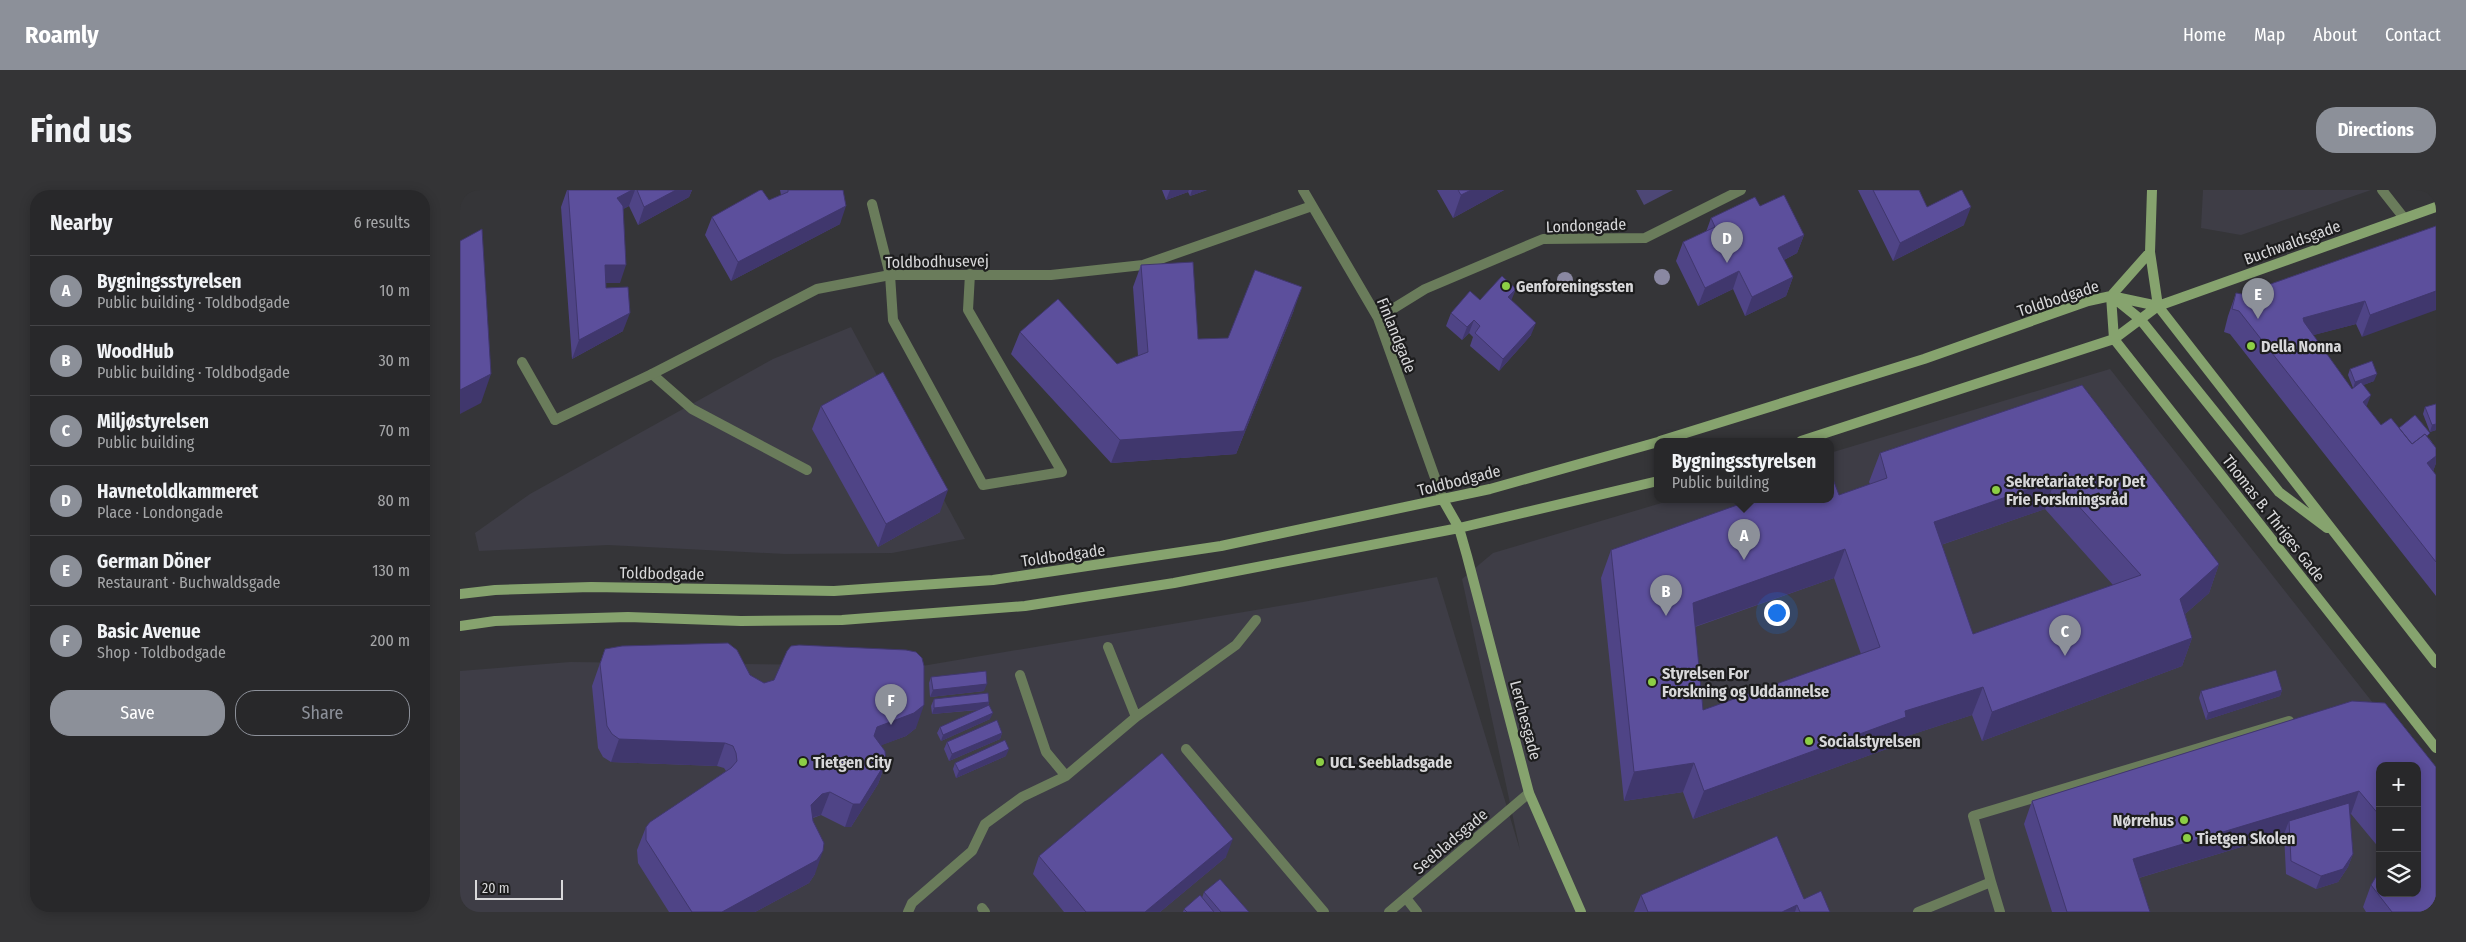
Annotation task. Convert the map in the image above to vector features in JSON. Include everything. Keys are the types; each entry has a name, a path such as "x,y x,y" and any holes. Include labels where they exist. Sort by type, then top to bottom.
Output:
{"main road":[{"path":"2152,190 2150,252 2158,306 2436,663"},
{"name":"Buchwaldsgade","path":"2158,306 2436,207"},
{"path":"2114,339 2111,296 2150,252"},
{"path":"2111,296 2140,319 2279,492 2337,536"},
{"name":"Toldbodgade","path":"1672,438 1924,359 2088,302 2111,296 2158,306"},
{"path":"1809,438 2114,339 2158,306"},
{"name":"Thomas B. Thriges Gade","path":"2114,339 2436,748"},
{"name":"Toldbodgade","path":"460,594 495,590 591,587 834,591 993,580 1221,546 1443,500 1654,443"},
{"path":"460,626 495,621 628,617 741,621 842,620 1024,606 1174,583 1459,528 1654,482"},
{"name":"Lerchesgade","path":"1443,500 1459,528 1529,793 1581,912"}],"street":[{"name":"Finlandgade","path":"1303,190 1378,318 1443,500"},
{"name":"Londongade","path":"1378,318 1425,289 1543,239 1645,238 1741,190"},
{"path":"2382,190 2404,218"},
{"path":"872,204 890,275 893,320 982,485 1062,472 968,310 970,274"},
{"name":"Toldbodhusevej","path":"522,362 554,420 652,374 817,289 890,275 1051,275 1143,265 1312,206"},
{"path":"652,374 692,409 807,470"},
{"path":"908,912 912,904 972,850 985,824 1022,797 1066,776 1136,717 1236,645 1256,620"},
{"path":"1108,647 1136,717"},
{"path":"1020,675 1046,752 1066,776"},
{"path":"2000,912 1973,816 2297,718"},
{"path":"1186,750 1324,912"},
{"name":"Seebladsgade","path":"1390,912 1529,793"},
{"path":"1918,912 1991,882"},
{"path":"1406,898 1417,912"}],"shaded area":[{"path":"1636,190 1673,190 1644,205"},
{"path":"2203,190 2371,190 2241,235 2201,228"},
{"path":"851,327 965,539 892,553 785,554 608,545 479,551 475,533 530,494 773,359"},
{"path":"2110,369 2419,762 2376,762 2376,897 2421,897 2421,764 2436,783 2436,912 464,912 460,904 460,671 570,662 922,666 1303,602 1437,577 1520,850 1462,579 1493,553 1662,503 1834,503 1834,452"}],"building":[{"path":"568,190 632,190 617,198 623,206 626,265 605,265 606,288 628,287 630,313 579,340"},
{"path":"637,190 676,190 644,207"},
{"path":"760,190 769,200 788,192 788,190 843,190 846,206 738,262 712,217"},
{"path":"1458,190 1471,190 1461,195"},
{"path":"1873,190 1919,190 1927,207 1962,190 1971,207 1900,243"},
{"path":"1784,195 1804,235 1778,248 1793,277 1752,297 1739,271 1705,288 1683,242 1715,227 1711,218 1755,197 1760,206"},
{"path":"2436,226 2436,291 2370,315 2365,301 2303,318 2352,389 2361,382 2371,395 2363,402 2381,425 2391,418 2412,444 2425,434 2436,448 2436,456 2427,463 2436,475 2436,562 2239,311 2232,309 2236,293 2242,294"},
{"path":"482,229 491,374 460,390 460,241"},
{"path":"1193,262 1198,339 1228,338 1255,270 1302,287 1244,431 1120,440 1020,332 1058,299 1117,364 1148,352 1141,265"},
{"path":"1502,276 1516,289 1508,297 1536,323 1503,359 1475,333 1480,326 1474,320 1467,327 1451,313 1470,291 1480,300"},
{"path":"2372,361 2377,374 2355,382 2350,369"},
{"path":"883,372 948,490 886,524 821,406"},
{"path":"2082,385 2219,564 2180,599 2192,638 1992,712 1983,687 1905,711 1906,717 1704,791 1694,763 1634,772 1611,550 1743,503 1834,503 1834,482 1839,495 1887,478 1880,453","holes":["2055,480 2141,575 1973,634 1934,522","1845,549 1880,647 1703,710 1693,603"]},
{"path":"2436,404 2436,424 2432,425 2425,407"},
{"path":"2415,415 2430,433 2427,436 2425,434 2412,444 2399,428"},
{"path":"728,643 737,650 750,675 764,683 774,680 791,646 906,650 916,652 922,658 924,666 924,705 914,713 877,727 874,736 885,751 886,762 860,804 853,804 830,792 822,794 811,805 813,821 824,843 823,851 817,860 722,912 692,912 646,840 646,827 650,822 731,768 737,761 736,753 733,746 725,743 619,739 612,734 607,726 600,664 605,649 622,646"},
{"path":"2276,670 2282,690 2208,713 2201,691"},
{"path":"986,671 987,684 933,690 931,677"},
{"path":"988,693 989,702 934,708 934,699"},
{"name":"Nørrehus","path":"2352,701 2385,703 2436,767 2436,912 2392,912 2380,897 2421,897 2421,762 2376,762 2376,811 2359,791 2133,859 2150,912 2067,912 2032,801"},
{"path":"989,705 993,713 943,735 940,727"},
{"path":"997,720 1002,733 952,754 947,742"},
{"path":"1005,740 1009,749 959,771 955,763"},
{"path":"1162,753 1233,839 1145,912 1086,912 1039,856"},
{"path":"2349,803 2353,854 2343,869 2321,876 2291,861 2289,821"},
{"path":"1777,836 1804,899 1821,891 1830,912 1800,912 1797,905 1782,912 1648,912 1641,895"},
{"name":"Nørrehus","path":"2376,877 2376,891 2371,885"},
{"path":"1220,879 1249,912 1221,912 1204,892"},
{"path":"1200,895 1214,912 1187,912 1184,909"}],"place":[{"name":"Havnetoldkammeret","path":"1727,263"},
{"name":"Genforeningssten","path":"1506,286"},
{"name":"German Döner","path":"2258,319"},
{"name":"Della Nonna","path":"2251,346"},
{"name":"Sekretariatet For Det Frie Forskningsråd","path":"1996,490"},
{"name":"Bygningsstyrelsen","path":"1744,560"},
{"name":"WoodHub","path":"1666,616"},
{"name":"Miljøstyrelsen","path":"2065,656"},
{"name":"Styrelsen For Forskning og Uddannelse","path":"1652,682"},
{"name":"Basic Avenue","path":"891,725"},
{"name":"Socialstyrelsen","path":"1809,741"},
{"name":"Tietgen City","path":"803,762"},
{"name":"UCL Seebladsgade","path":"1320,762"},
{"name":"Nørrehus","path":"2184,820"},
{"name":"Tietgen Skolen","path":"2187,838"}]}
